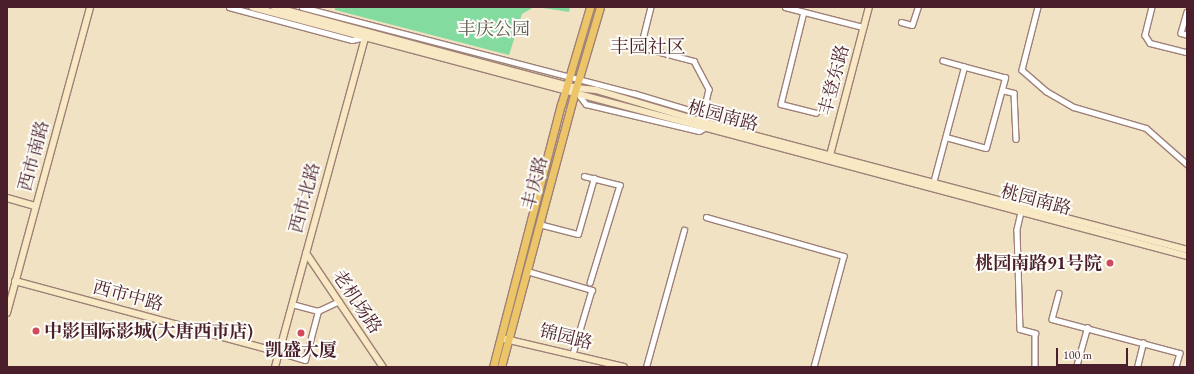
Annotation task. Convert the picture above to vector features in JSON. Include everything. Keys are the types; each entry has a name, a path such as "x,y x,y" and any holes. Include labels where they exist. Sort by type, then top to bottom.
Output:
{"main road":[{"name":"西市南路","path":"7,313 90,7"},
{"name":"桃园南路","path":"252,7 567,89"},
{"name":"桃园南路","path":"274,7 577,93 596,90 706,125 1187,256"},
{"name":"丰庆路","path":"501,367 505,339 570,75 590,7"},
{"name":"丰庆路","path":"493,367 505,339 527,271 600,7"},
{"name":"丰登东路","path":"829,158 869,7"},
{"name":"西市北路","path":"275,367 364,37"},
{"name":"桃园南路","path":"829,158 934,183 1187,250"},
{"path":"7,198 35,206"},
{"name":"老机场路","path":"306,253 383,367"},
{"name":"西市中路","path":"15,281 279,352"},
{"name":"锦园路","path":"505,339 624,367"}],"street":[{"path":"229,7 352,40 364,37"},
{"path":"302,7 417,38 570,75 579,79 703,114"},
{"path":"577,93 586,104 699,131 706,125 703,114 709,89 694,61 641,47 651,7"},
{"path":"785,7 863,27"},
{"path":"902,22 912,25 918,7"},
{"path":"1038,7 1022,70 1046,90 1074,108 1146,128 1187,164"},
{"path":"1152,7 1145,35 1150,43 1187,52"},
{"path":"804,12 780,104 816,113"},
{"path":"1187,12 1181,33 1187,35"},
{"path":"942,61 1005,78 986,148 946,137"},
{"path":"934,183 964,67"},
{"path":"1002,90 1014,93 1016,139"},
{"path":"584,176 620,186 590,283"},
{"path":"539,224 578,234 594,178"},
{"path":"1021,212 1017,230 1020,329 1035,333 1035,367"},
{"path":"706,217 844,256 814,367"},
{"path":"646,367 684,230"},
{"path":"527,271 592,290 573,354"},
{"path":"1058,293 1052,319 1180,353 1176,367"},
{"path":"292,304 318,311 339,301"},
{"path":"279,352 305,360 318,311"},
{"path":"1076,367 1087,328"},
{"path":"1136,367 1143,343"}],"green space":[{"name":"丰庆公园","path":"335,7 534,7 522,14 509,55 335,10"},
{"name":"丰庆公园","path":"537,7 570,7 569,12"}],"place":[{"name":"桃园南路91号院","path":"1110,263"},
{"name":"中影国际影城(大唐西市店)","path":"36,331"},
{"name":"凯盛大厦","path":"301,333"}],"district":[{"name":"丰园社区","path":"648,47"}]}
